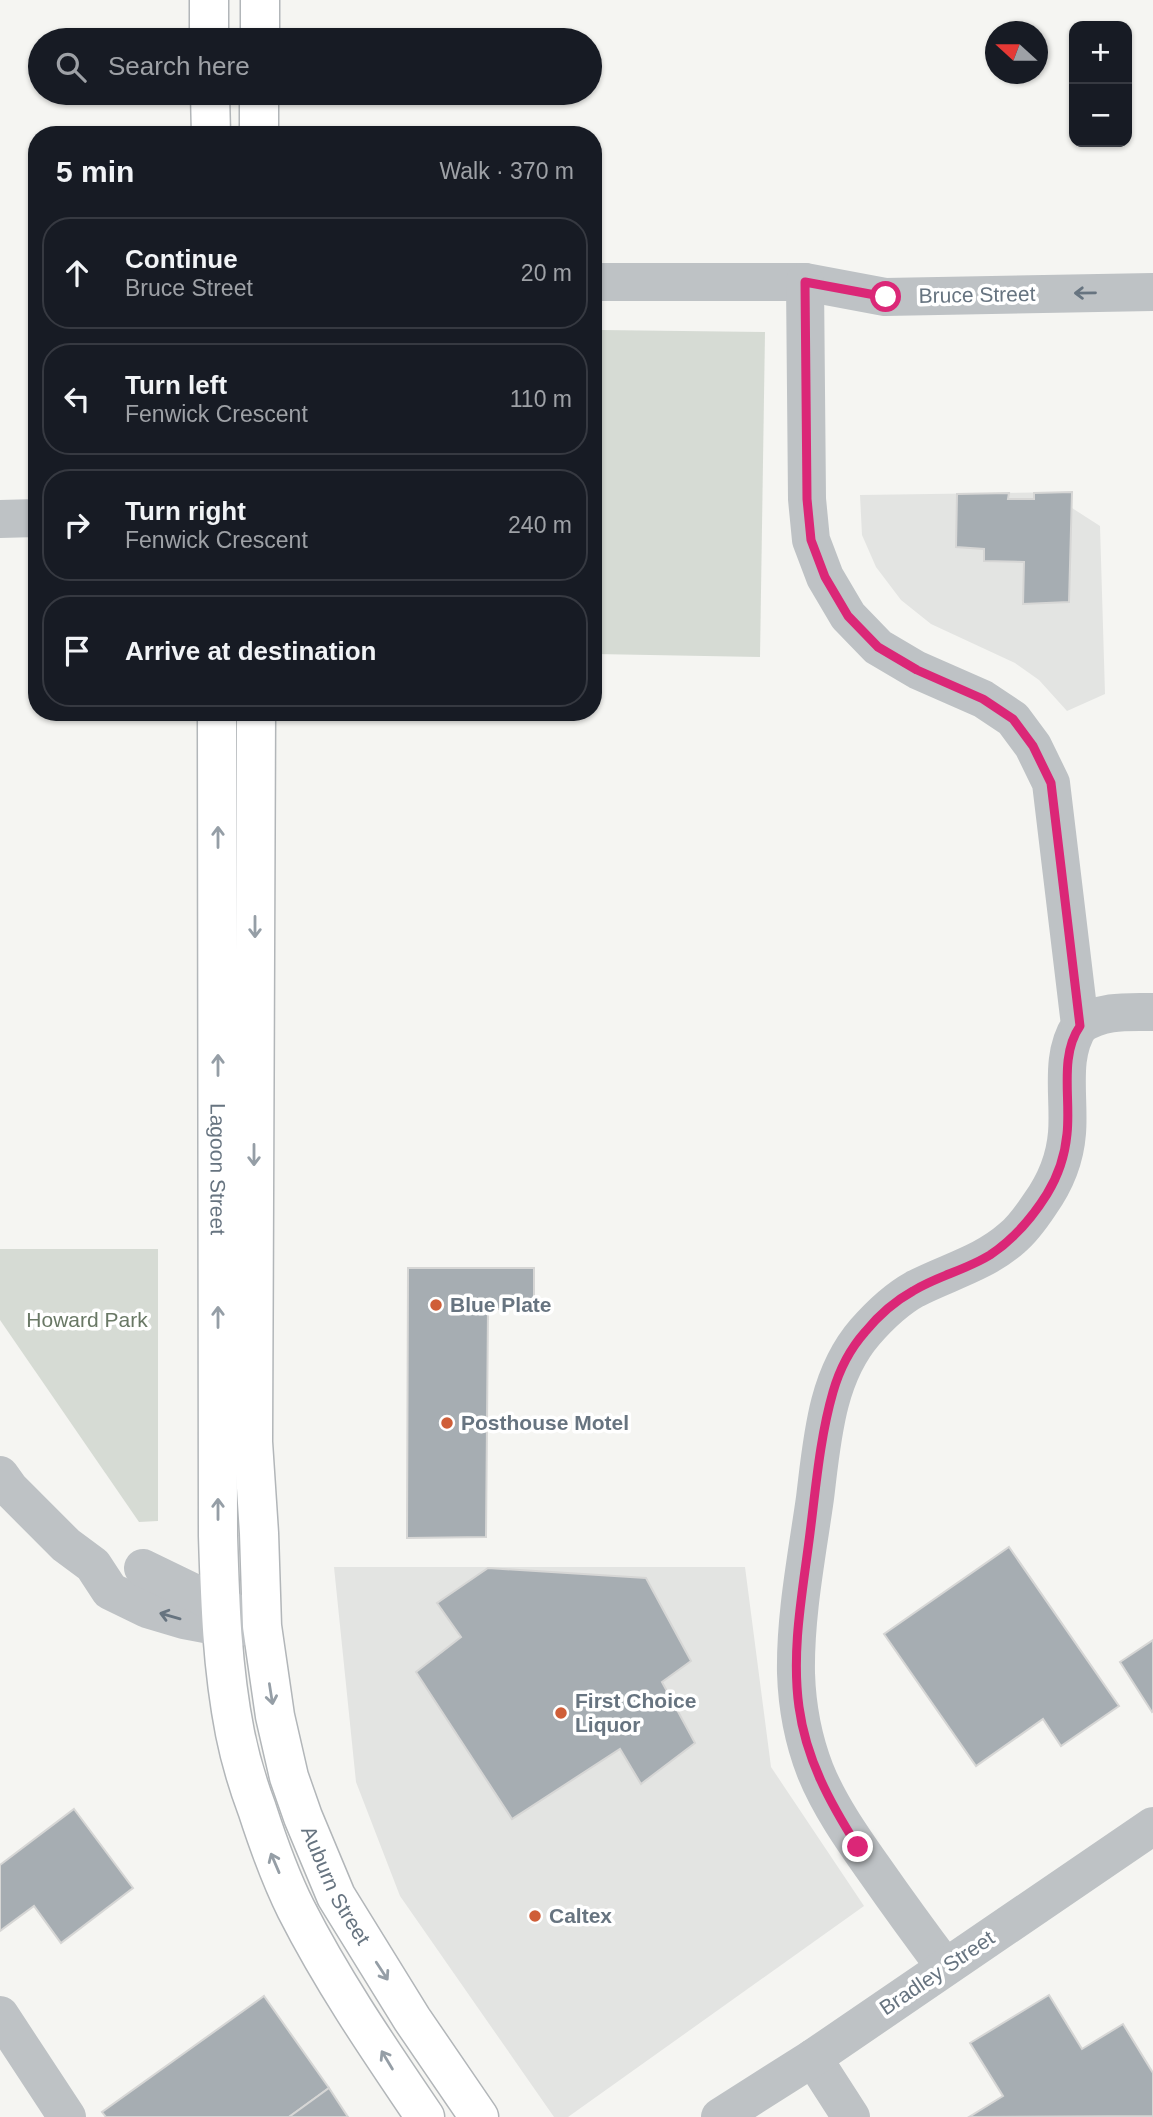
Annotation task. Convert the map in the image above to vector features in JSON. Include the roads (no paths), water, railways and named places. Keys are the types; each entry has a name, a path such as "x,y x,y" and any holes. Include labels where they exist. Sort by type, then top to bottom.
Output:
{"main road":[{"path":"260,0 260,28"},
{"path":"210,105 211,126"},
{"path":"259,126 260,105"},
{"name":"Lagoon Street","path":"217,721 220,1616"},
{"name":"Lagoon Street","path":"256,721 252,1394 262,1626"},
{"name":"Auburn Street","path":"220,1616 235,1735 271,1852 294,1906 324,1962 425,2117"},
{"name":"Auburn Street","path":"262,1626 275,1716 289,1777 336,1896 412,2019 479,2117"}],"street":[{"name":"Bruce Street","path":"602,282 805,282 886,297 1153,292"},
{"path":"805,282 807,499 811,540 825,577 848,616 878,647 917,670 983,699 1013,719 1033,746 1051,783 1080,1026"},
{"path":"0,519 28,518"},
{"path":"945,1967 844,1824 819,1778 805,1740 796,1671 798,1631 827,1417 845,1361 864,1332 888,1308 914,1290 988,1256 1012,1238 1032,1217 1049,1192 1061,1165 1067,1134 1069,1052 1074,1034 1080,1026 1090,1019 1108,1013 1153,1012"},
{"path":"0,1475 10,1489 66,1545 93,1565 110,1591 166,1615 220,1616 262,1626"},
{"path":"93,1565 187,1568 219,1565"},
{"path":"144,1568 220,1616"},
{"name":"Bradley Street","path":"720,2117 813,2058 1153,1826"},
{"path":"0,2015 66,2117"},
{"path":"813,2058 851,2117"}],"place":[{"name":"Blue Plate","path":"436,1305"},
{"name":"Posthouse Motel","path":"447,1423"},
{"name":"First Choice Liquor","path":"561,1713"},
{"name":"Caltex","path":"535,1916"}],"park label":[{"name":"Howard Park","path":"87,1320"}]}
